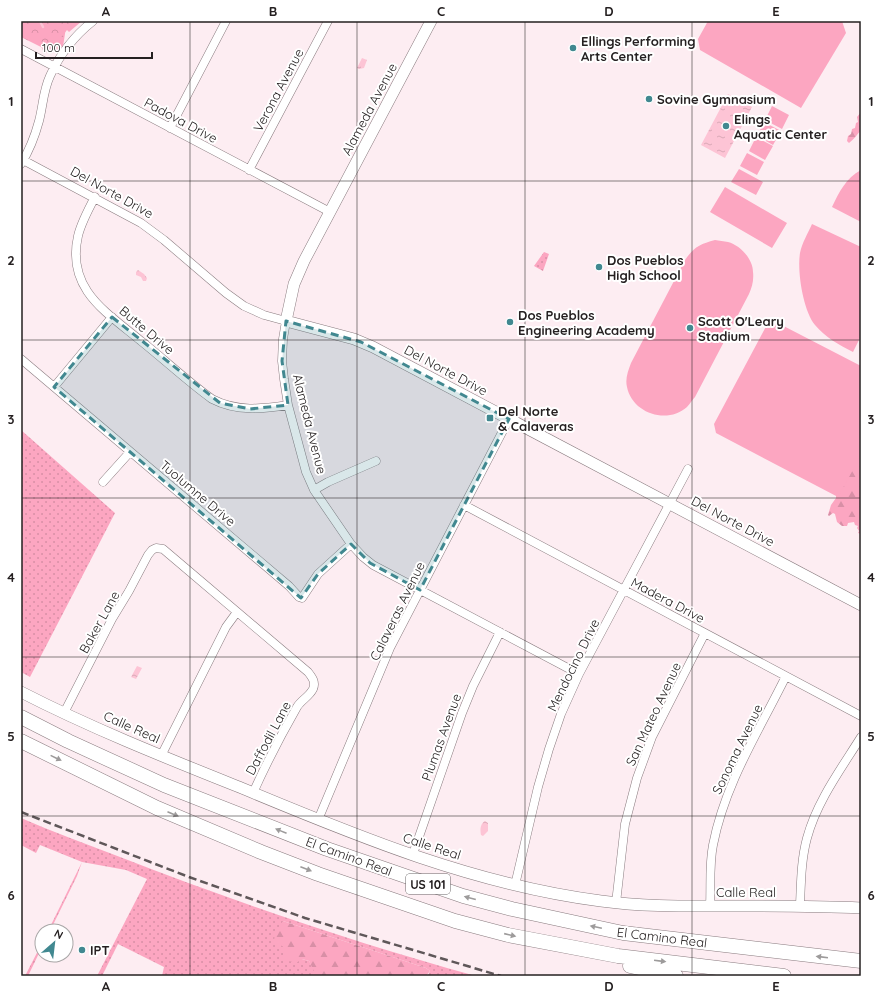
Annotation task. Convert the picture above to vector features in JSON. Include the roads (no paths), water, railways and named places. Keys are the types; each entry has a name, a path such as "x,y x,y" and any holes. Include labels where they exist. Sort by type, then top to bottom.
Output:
{"highway":[{"name":"El Camino Real","path":"21,717 68,741 164,785 327,849 464,896 512,909 623,933 861,961"},
{"name":"El Camino Real","path":"21,741 157,808 261,852 318,874 455,921 508,935 618,956 784,976"},
{"path":"553,944 618,963 676,976"}],"street":[{"path":"22,163 39,121 49,77 66,48 80,32 93,21"},
{"path":"170,128 226,21"},
{"name":"Verona Avenue","path":"249,170 328,21"},
{"name":"Alameda Avenue","path":"431,21 298,273 291,294 283,339 282,361 288,405 305,469 314,490 351,544 370,563 579,674"},
{"name":"Padova Drive","path":"21,49 330,212"},
{"name":"Del Norte Drive","path":"22,163 95,197 146,226 239,302 264,315 361,342 861,605"},
{"name":"Butte Drive","path":"95,197 83,222 78,236 75,253 81,282 88,294 112,317 204,393 216,401 230,406 250,409 288,405"},
{"path":"54,387 112,317"},
{"name":"Tuolumne Drive","path":"21,359 289,586 300,598 304,596 318,574 351,544"},
{"name":"Calaveras Avenue","path":"318,820 390,648 508,419"},
{"path":"103,482 130,452"},
{"path":"314,490 328,482 376,461"},
{"name":"Mendocino Drive","path":"514,885 549,749 561,714 579,674 688,469"},
{"name":"Madera Drive","path":"464,505 861,716"},
{"name":"Baker Lane","path":"64,713 112,619 152,550 159,548 167,551 237,612"},
{"path":"161,756 226,627 237,612"},
{"name":"Daffodil Lane","path":"237,612 308,672 314,680 314,685 310,693 298,705 253,793"},
{"name":"Plumas Avenue","path":"414,854 472,686 500,632"},
{"name":"San Mateo Avenue","path":"616,903 625,824 637,778 652,737 705,633"},
{"name":"Sonoma Avenue","path":"710,906 713,846 721,810 736,772 786,676"},
{"name":"Calle Real","path":"21,692 64,713 161,756 318,820 478,876 564,896 616,903 670,906 800,906 861,908"},
{"path":"800,906 803,858 807,837 830,787 861,737"}],"water":[{"path":"362,58 367,60 364,68 359,69 357,68"},
{"name":"Elings Aquatic Center","path":"728,94 752,107 725,158 701,145"},
{"path":"138,270 147,278 146,281 143,281 141,277 136,275"},
{"path":"137,666 142,668 136,679 131,677"},
{"path":"485,821 488,823 488,831 483,836 481,835 480,831 482,824"}],"waterway":[{"path":"40,21 43,27"}],"railway":[{"path":"21,812 189,877 305,918 501,976"}],"place":[{"name":"Ellings Performing Arts Center","path":"573,48"},
{"name":"Sovine Gymnasium","path":"649,99"},
{"name":"Elings Aquatic Center","path":"726,126"},
{"name":"Dos Pueblos High School","path":"599,267"},
{"name":"Dos Pueblos Engineering Academy","path":"510,322"},
{"name":"Scott O'Leary Stadium","path":"690,328"},
{"name":"Del Norte & Calaveras","path":"490,418"},
{"name":"IPT","path":"82,950"}]}
